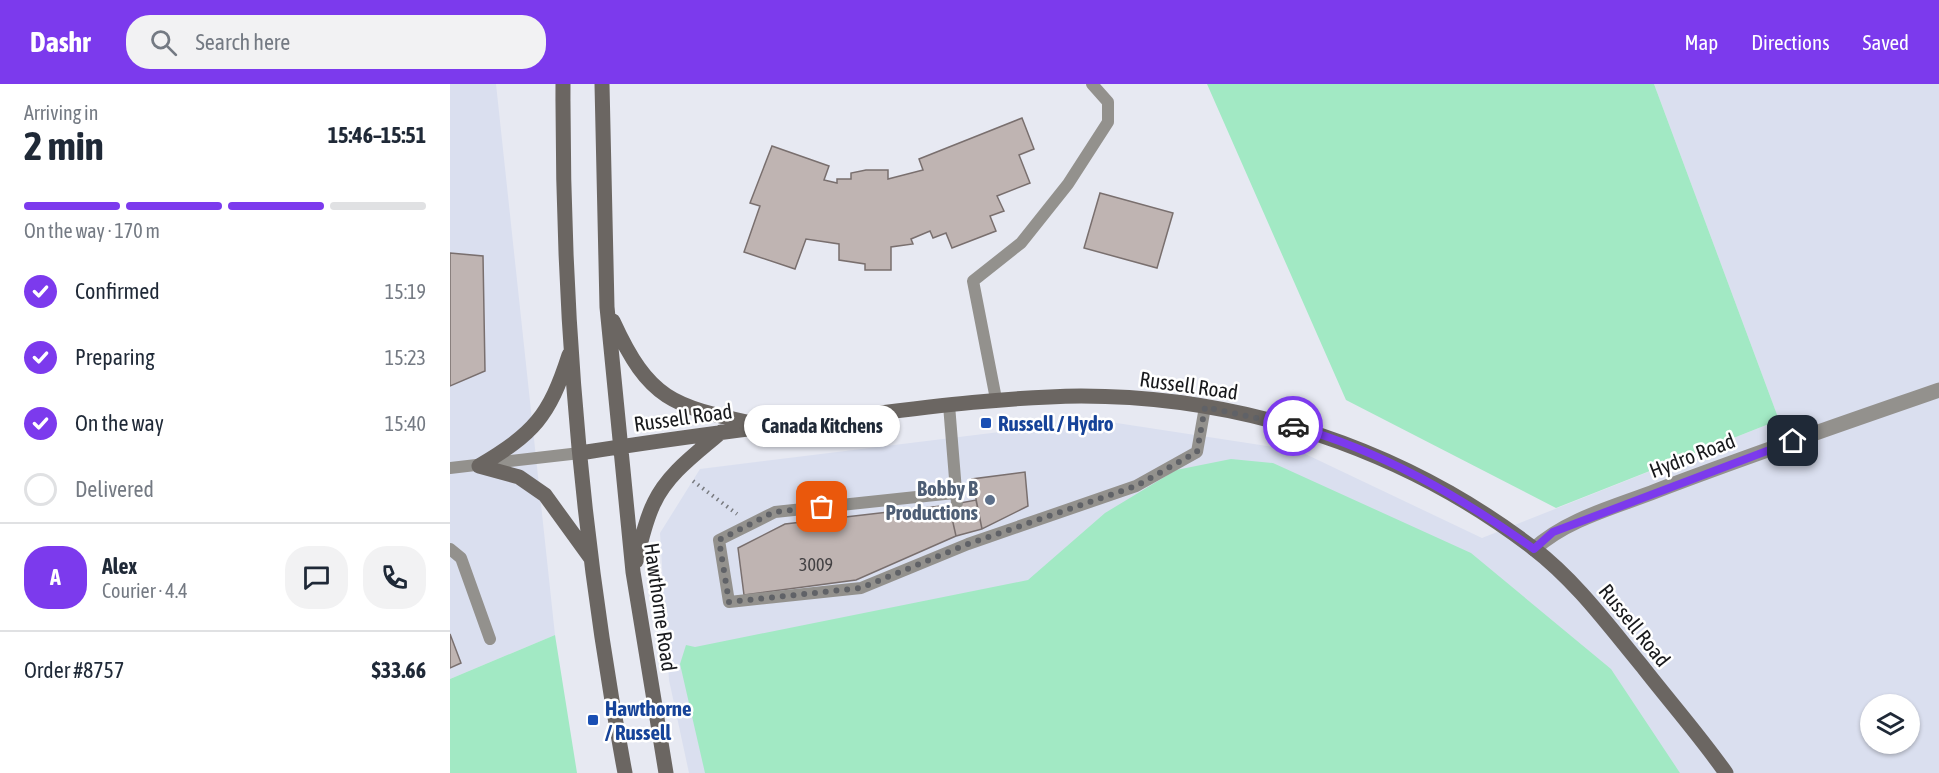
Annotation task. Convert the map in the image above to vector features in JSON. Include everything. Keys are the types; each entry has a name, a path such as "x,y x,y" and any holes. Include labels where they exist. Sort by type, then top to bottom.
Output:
{"main road":[{"path":"563,84 562,187 580,453 592,560 613,708 625,773"},
{"name":"Russell Road","path":"602,84 607,307 621,446"},
{"path":"607,307 633,362 659,393 688,408 768,426"},
{"path":"479,466 514,445 541,419 559,386 572,347"},
{"name":"Russell Road","path":"580,453 721,432 996,399 1114,397 1205,407 1306,430 1386,460 1450,492 1534,549 1587,598 1726,773"},
{"path":"633,572 647,521 662,489 671,477 721,432"},
{"name":"Hawthorne Road","path":"621,446 633,572 666,773"},
{"path":"479,466 519,477 545,495 592,560"}],"street":[{"name":"Hydro Road","path":"1534,549 1553,532 1606,510 1731,462 1939,390"}],"lane":[{"path":"996,399 973,281 1021,243 1068,184 1108,122 1108,102 1092,84"},
{"path":"949,405 956,498 774,512 719,540 729,602 861,588 966,539 1136,486 1197,452 1205,407"},
{"path":"450,468 580,453"},
{"path":"450,549 461,558 490,639"}],"path":[{"path":"690,478 751,524"}],"shaded area":[{"path":"450,84 496,84 555,635 450,679"},
{"path":"1654,84 1939,84 1939,773 689,773 669,680 660,533 700,469 1097,420 1299,451 1482,538 1779,420"}],"green space":[{"path":"1207,84 1654,84 1779,420 1556,508 1346,400"},
{"path":"1231,459 1273,463 1471,553 1611,669 1680,773 705,773 680,664 686,645 695,647 1028,580 1105,513 1176,470"},
{"path":"555,635 577,773 450,773 450,679"}],"building":[{"path":"1022,118 1034,149 1019,155 1030,183 997,196 1004,211 990,216 996,231 952,248 946,233 933,238 930,231 911,239 913,244 891,247 891,270 865,270 865,264 839,260 839,244 806,239 795,269 744,252 760,206 750,203 772,146 829,166 824,180 837,183 837,179 851,179 851,173 866,170 888,170 888,179 923,170 919,159"},
{"path":"1100,193 1173,213 1157,268 1084,248"},
{"path":"450,253 483,256 485,371 450,386"},
{"path":"1025,472 1028,506 982,529 972,479"},
{"path":"976,500 982,529 956,536 949,505"},
{"path":"949,505 956,536 856,580 744,595 738,548 785,524"},
{"path":"450,634 461,663 450,668"}],"way so far":[{"path":"822,507 774,512 719,540 729,602 861,588 968,544 1136,486 1197,452 1205,407 1293,426"}],"place":[{"name":"Russell / Hydro","path":"986,423"},
{"name":"Bobby B Productions","path":"990,500"},
{"name":"Canada Kitchens","path":"822,507"},
{"name":"Hawthorne / Russell","path":"593,720"}],"route":[{"path":"1293,426 1357,448 1422,477 1450,492 1534,549 1553,532 1731,462 1793,441"}]}
